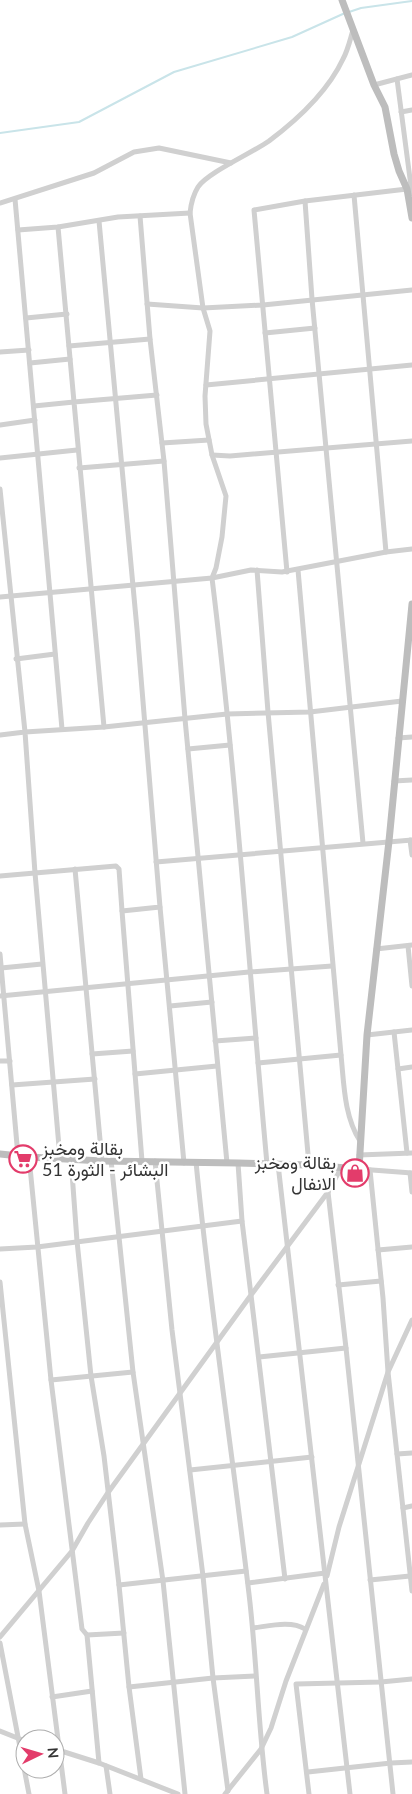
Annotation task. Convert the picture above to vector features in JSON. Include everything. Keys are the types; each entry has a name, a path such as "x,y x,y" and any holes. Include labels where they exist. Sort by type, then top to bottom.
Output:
{"street":[{"path":"343,3 386,112 394,154 399,171 409,191"},
{"path":"267,1164 249,972 241,855 212,578 218,562 226,505 224,487 212,455 204,410 210,331 203,308 190,212 192,199 199,185 269,141 289,124 331,81 344,57 353,30"},
{"path":"374,84 412,75"},
{"path":"397,78 412,218"},
{"path":"401,112 412,110"},
{"path":"0,203 94,173 134,152 160,148 232,164"},
{"path":"406,151 412,150"},
{"path":"287,572 254,210 305,201 409,191"},
{"path":"354,195 386,552"},
{"path":"15,199 62,729"},
{"path":"305,201 312,300 363,843"},
{"path":"18,230 58,227 118,217 190,212"},
{"path":"140,216 227,1163"},
{"path":"99,221 184,1163"},
{"path":"58,227 104,727"},
{"path":"147,304 203,308 263,305 412,290"},
{"path":"26,318 66,314"},
{"path":"265,333 315,328"},
{"path":"69,346 150,339"},
{"path":"0,352 29,350"},
{"path":"30,364 70,359"},
{"path":"206,385 412,365"},
{"path":"34,406 157,395"},
{"path":"0,425 35,420"},
{"path":"162,443 209,440"},
{"path":"212,455 230,456 412,441"},
{"path":"0,458 78,450"},
{"path":"79,468 164,461"},
{"path":"0,489 25,732 42,964 60,1158"},
{"path":"0,598 132,584 212,578 257,570 287,572 386,552 412,549"},
{"path":"257,570 290,968 309,1165"},
{"path":"298,570 341,1055 348,1114 360,1141"},
{"path":"359,1169 367,1035 402,701 408,672 412,604"},
{"path":"16,658 56,654"},
{"path":"0,736 25,732 104,727 227,714 310,712 402,701"},
{"path":"398,738 412,737"},
{"path":"188,749 230,745"},
{"path":"394,782 412,780"},
{"path":"156,862 411,840 412,855"},
{"path":"0,876 116,866 119,869 142,1160"},
{"path":"75,869 102,1161"},
{"path":"122,910 160,907"},
{"path":"376,949 410,945 412,986"},
{"path":"0,954 2,996 18,1156"},
{"path":"1,968 42,964"},
{"path":"2,996 290,968 332,966"},
{"path":"170,1006 212,1002"},
{"path":"367,1035 412,1030"},
{"path":"360,1155 409,1153 394,1032"},
{"path":"215,1041 256,1038"},
{"path":"92,1054 133,1051"},
{"path":"258,1063 341,1055"},
{"path":"0,1061 10,1061"},
{"path":"135,1074 218,1066"},
{"path":"398,1069 412,1068"},
{"path":"12,1086 94,1079"},
{"path":"0,1154 102,1161 142,1160 184,1163 238,1162 309,1165 411,1173 412,1192"},
{"path":"28,1157 50,1380 82,1629 87,1635 99,1763"},
{"path":"71,1159 77,1241 91,1376 104,1456 141,1779"},
{"path":"111,1160 133,1372 163,1581 184,1794"},
{"path":"156,1161 172,1330 203,1576 227,1792"},
{"path":"196,1162 216,1343 248,1583 261,1749 267,1794"},
{"path":"238,1162 242,1221 285,1578"},
{"path":"278,1164 350,1794"},
{"path":"0,1638 72,1551 107,1494 328,1192 341,1168"},
{"path":"370,1170 388,1372 412,1591"},
{"path":"328,1192 393,1794"},
{"path":"0,1249 37,1247 242,1221"},
{"path":"378,1250 412,1247"},
{"path":"338,1285 381,1281"},
{"path":"0,1282 25,1524 39,1591 55,1729"},
{"path":"227,1792 261,1749 271,1728 286,1681 325,1581 339,1527 388,1372 412,1320"},
{"path":"259,1357 346,1348"},
{"path":"50,1380 133,1372"},
{"path":"397,1454 412,1453"},
{"path":"190,1470 312,1457"},
{"path":"403,1508 412,1506"},
{"path":"0,1525 25,1524"},
{"path":"120,1585 246,1571"},
{"path":"248,1583 325,1573"},
{"path":"370,1580 410,1576"},
{"path":"253,1628 290,1624 300,1626 305,1630"},
{"path":"87,1635 124,1633"},
{"path":"0,1643 15,1729"},
{"path":"129,1687 213,1678 255,1676"},
{"path":"286,1681 296,1684 338,1684 412,1679"},
{"path":"296,1684 310,1794"},
{"path":"52,1697 92,1691"},
{"path":"0,1731 15,1738"},
{"path":"65,1752 178,1794"},
{"path":"308,1772 412,1762"},
{"path":"106,1766 110,1794"},
{"path":"26,1779 29,1794"},
{"path":"62,1779 65,1794"}],"waterway":[{"path":"349,12 361,8 412,1"},
{"path":"0,133 79,122 174,72 292,37 345,13"}],"place":[{"name":"بقالة ومخبز البشائر - الثورة 51","path":"23,1159"},
{"name":"بقالة ومخبز الانفال","path":"355,1173"}]}
